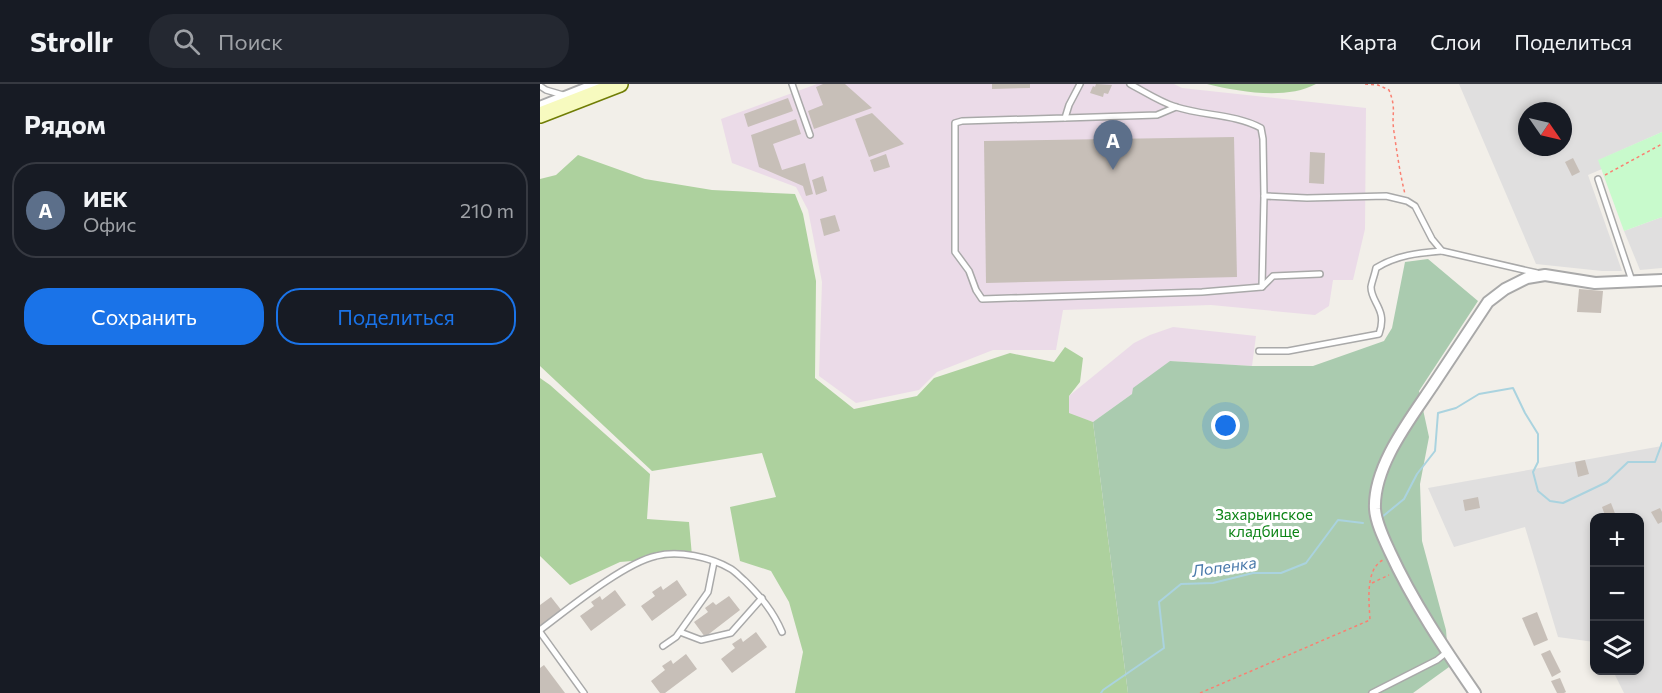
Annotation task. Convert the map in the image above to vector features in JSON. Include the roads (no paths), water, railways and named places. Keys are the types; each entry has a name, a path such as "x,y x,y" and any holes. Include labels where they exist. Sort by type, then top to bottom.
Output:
{"main road":[{"path":"540,115 620,84"}],"street":[{"path":"540,107 590,87 605,84"},
{"path":"1475,693 1447,652 1399,571 1383,535 1375,509 1378,485 1385,462 1488,302 1506,289 1527,278 1545,275 1594,284 1662,280"}],"lane":[{"path":"792,84 810,135"},
{"path":"1065,118 1080,84"},
{"path":"1130,84 1176,107 1236,119 1262,128 1264,196 1262,287"},
{"path":"540,86 568,96"},
{"path":"1176,107 1157,115 956,123 955,252 969,271 982,299 1202,292 1262,287 1273,276 1320,274"},
{"path":"1598,178 1632,281"},
{"path":"1264,196 1307,198 1386,196 1407,201 1415,206 1432,239 1442,251"},
{"path":"1258,351 1288,351 1379,334 1383,324 1371,289 1376,268 1389,260 1412,254 1442,251 1545,275"},
{"path":"584,693 540,631 623,571 655,556 675,554 714,562 732,569 775,614 782,632"},
{"path":"663,646 676,637 708,592 714,562"},
{"path":"680,632 701,640 731,633 762,598"},
{"path":"1372,693 1437,660 1447,652"}],"waterway":[{"name":"Лопенка","path":"1382,517 1404,499 1417,474 1435,451 1438,413 1456,408 1479,394 1513,388 1538,434 1538,462 1533,472 1538,491 1550,501 1563,503 1607,482 1628,462 1655,462 1662,443"},
{"name":"Лопенка","path":"1101,693 1164,648 1159,602 1181,584 1213,583 1253,573 1281,573 1306,563 1338,520 1363,523"}],"place":[{"name":"ИЕК","path":"1113,170"}],"park label":[{"name":"Захарьинское кладбище","path":"1264,522"}]}
